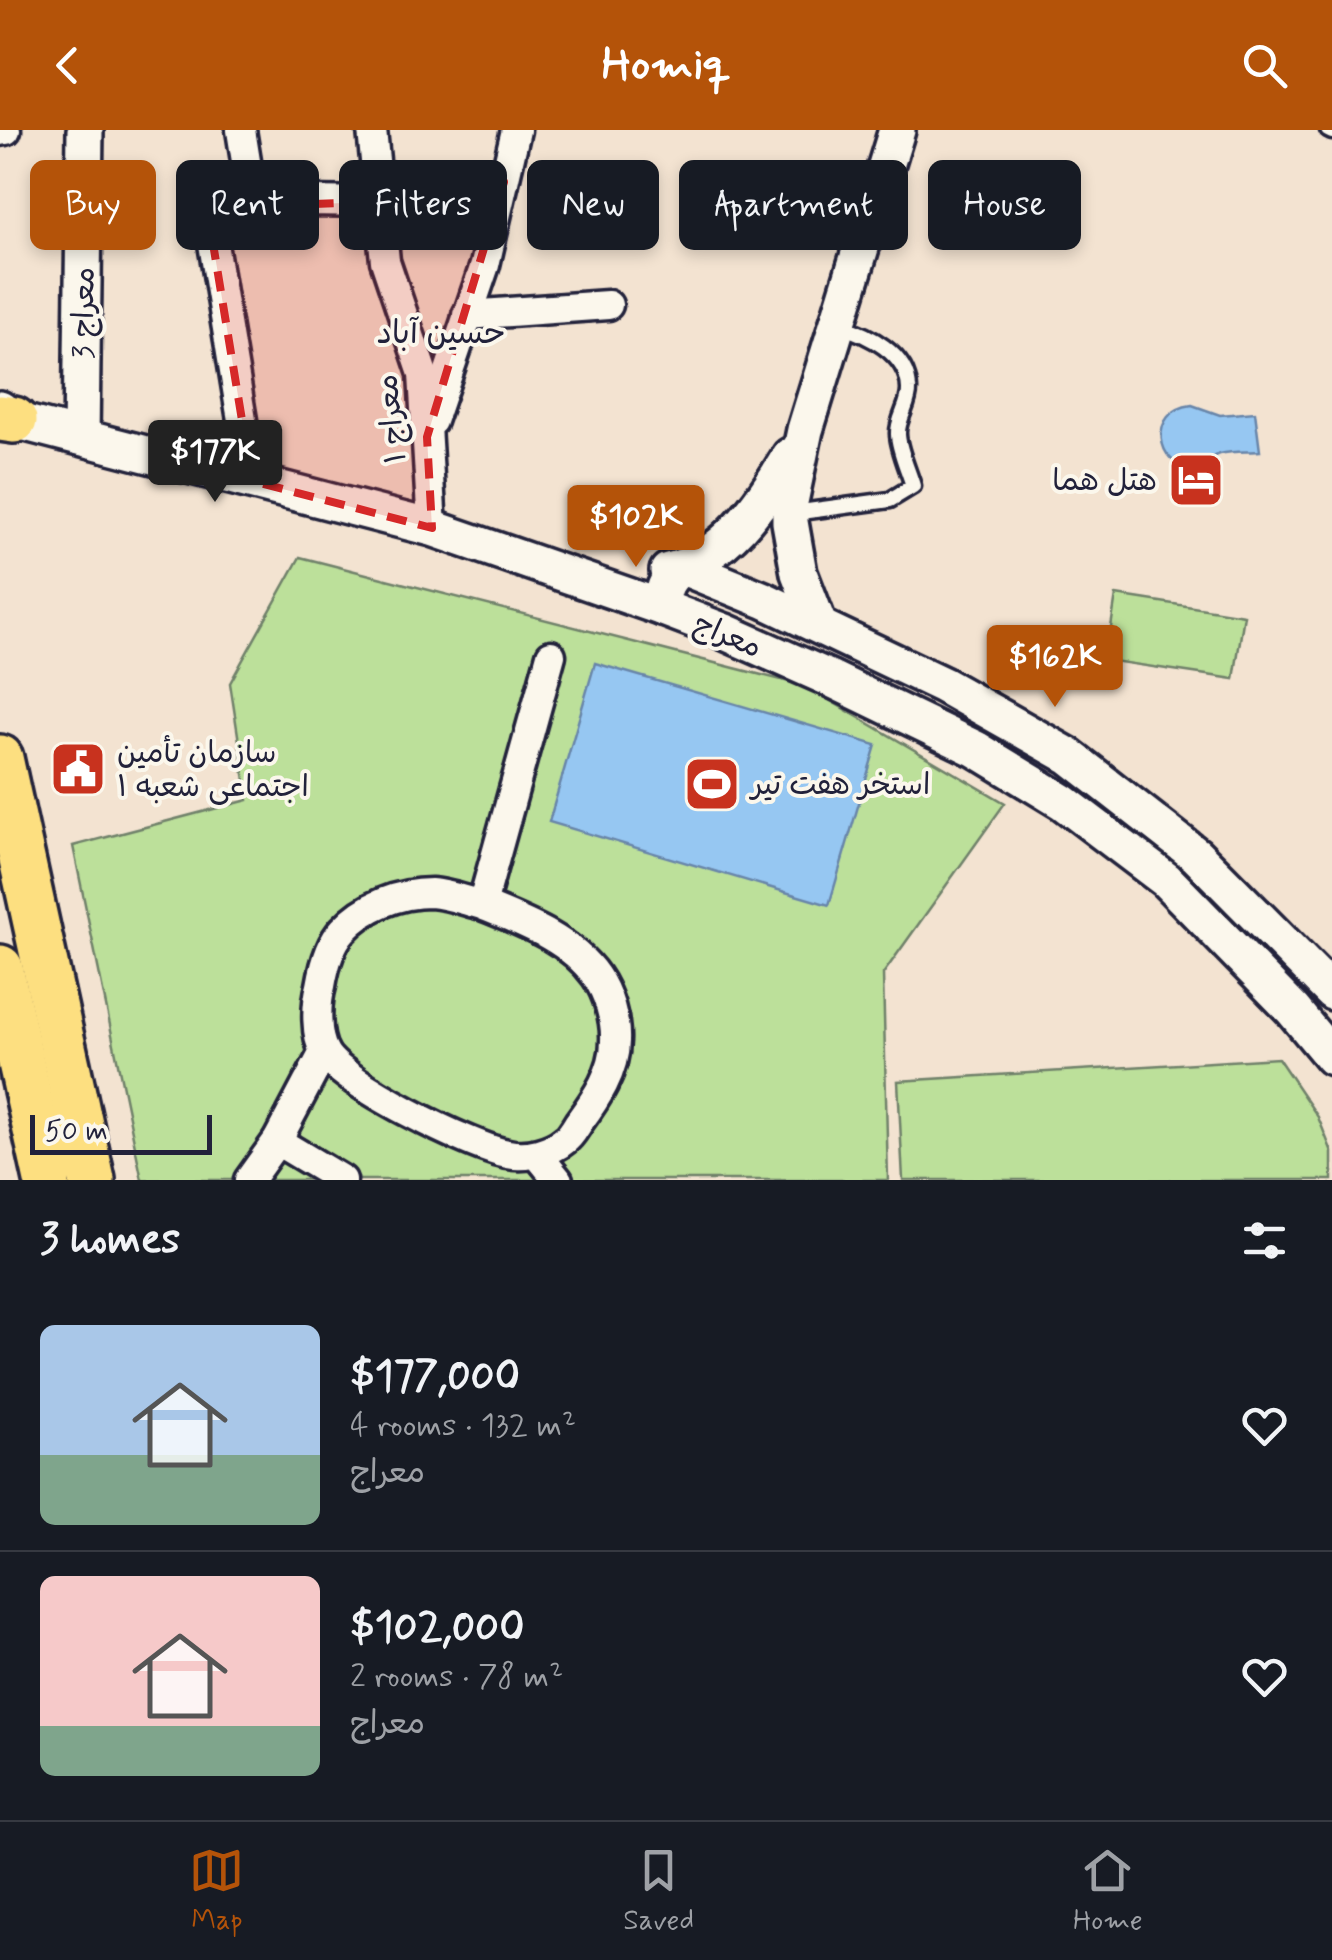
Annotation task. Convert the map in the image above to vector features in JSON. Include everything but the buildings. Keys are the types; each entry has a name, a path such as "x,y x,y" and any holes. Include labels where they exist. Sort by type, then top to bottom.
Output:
{"main road":[{"path":"0,758 92,1180"},
{"path":"0,968 11,1061 48,1180"}],"street":[{"name":"معراج 3","path":"82,436 85,130"},
{"path":"241,130 246,160"},
{"name":"معراج ۱","path":"372,130 375,160"},
{"path":"507,169 516,130"},
{"path":"829,678 833,632 800,573 790,513 792,488 897,130"},
{"path":"214,250 252,481"},
{"name":"معراج ۱","path":"384,250 423,374 432,528"},
{"path":"427,437 488,250"},
{"path":"467,314 608,305"},
{"name":"معراج","path":"3,418 432,528 663,608 829,678 976,749 1063,802 1166,880 1293,1010 1332,1057"},
{"path":"663,608 663,589 668,580 712,552 748,519 806,430"},
{"name":"معراج","path":"682,568 833,632 943,685 1069,756 1196,855 1332,992"},
{"path":"598,587 682,568"},
{"path":"482,905 552,655"},
{"path":"434,893 482,905 531,926 574,951 598,978 611,1008 616,1041 610,1069 596,1099 566,1140 537,1154 510,1155 475,1145 371,1091 343,1072 324,1052 316,1021 326,962 342,931 375,906 403,895 434,893"},
{"path":"249,1180 277,1141 324,1052"},
{"path":"277,1141 342,1180"},
{"path":"537,1154 558,1180"}],"lane":[{"path":"790,513 890,500 914,486 897,432 910,391 906,373 890,351 857,331 837,325"}],"highlighted area":[{"path":"376,177 504,182 427,437 432,528 252,481 207,207 379,202"}],"green space":[{"path":"300,557 805,686 1005,803 883,974 888,1180 142,1180 73,846 248,800 230,683"},
{"path":"1116,595 1244,615 1234,679 1106,660"},
{"path":"1278,1058 1318,1117 1332,1152 1332,1180 903,1180 898,1081"}],"water":[{"path":"1192,405 1220,415 1255,412 1260,451 1220,454 1196,468 1171,459 1164,449 1163,427 1177,409"},
{"name":"استخر هفت تیر","path":"595,663 876,745 829,905 549,822"}],"place":[{"name":"هتل هما","path":"1196,480"},
{"name":"سازمان تأمین اجتماعی شعبه ۱","path":"78,769"},
{"name":"استخر هفت تیر","path":"712,784"}],"district":[{"name":"حسین آباد","path":"441,332"}]}
